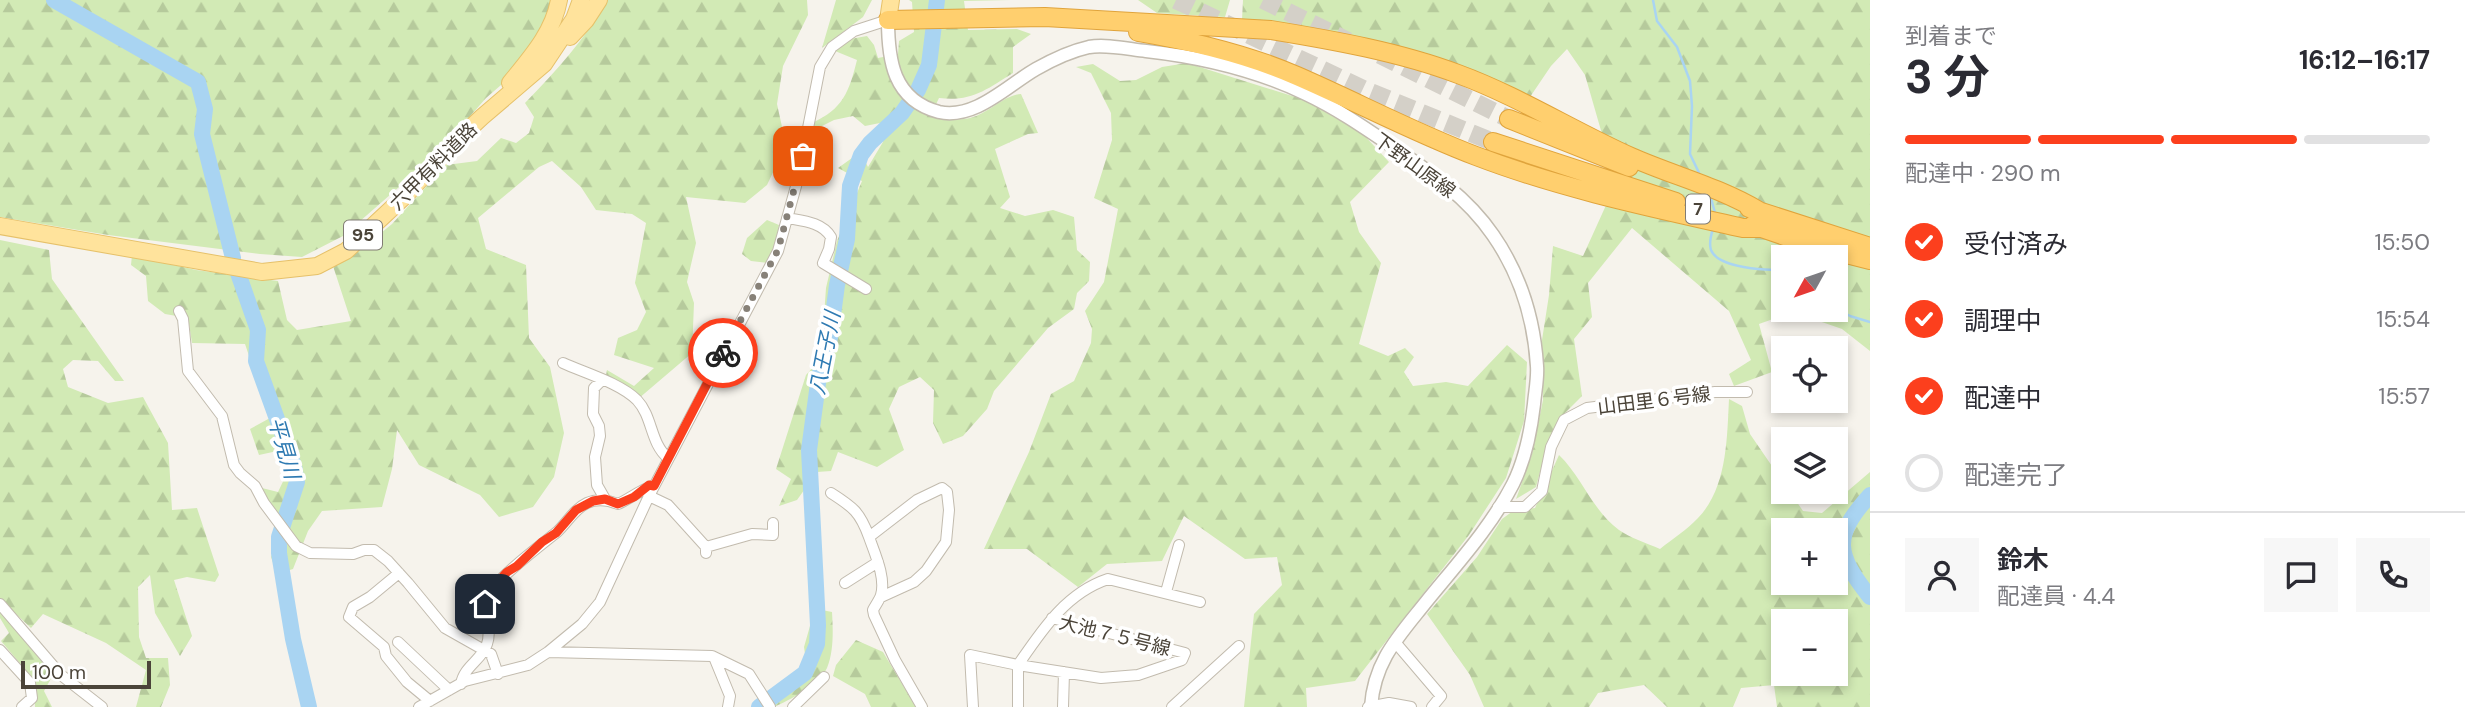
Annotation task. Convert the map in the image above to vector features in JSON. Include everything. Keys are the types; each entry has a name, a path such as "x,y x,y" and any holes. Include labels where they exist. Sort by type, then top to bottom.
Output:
{"highway":[{"path":"888,20 1045,17 1271,30 1308,36 1457,73 1633,158 1736,197 1760,220 1743,228 1657,209 1504,166 1416,132 1295,75 1246,58 1159,36 1045,17"},
{"name":"7","path":"1509,119 1760,220 1811,245 1870,260"},
{"name":"7","path":"1493,142 1760,220 1870,247"}],"main road":[{"name":"95","path":"482,117 545,36 556,16 559,0"},
{"name":"六甲有料道路","path":"0,226 262,272 317,266 346,251 405,196 452,145 544,64 574,19 581,0"},
{"name":"95","path":"544,64 586,20 599,0"},
{"path":"888,20 891,0"}],"street":[{"name":"下野山原線","path":"888,20 888,55 894,74 908,94 922,105 939,112 954,113 974,107 999,95 1035,69 1068,54 1092,47 1130,49 1207,60 1306,94 1419,164 1457,192 1492,233 1515,271 1531,321 1538,370 1531,428 1513,483 1480,534 1395,642 1380,666 1370,707"},
{"path":"400,573 353,607 349,617 384,647 386,656 424,705 461,684 528,665 582,624 600,602 668,458 778,250 798,179 820,66 832,47 848,35 870,24 888,20"},
{"path":"787,218 813,223 827,230 831,237 830,249 823,263 866,289"},
{"path":"179,310 183,319 188,371 222,416 234,465 240,474 255,486 264,503 296,546 310,552 353,554 374,550 400,573 445,628 491,654 498,674"},
{"path":"563,363 615,385 639,401 658,450 668,458"},
{"path":"601,381 594,388 593,414 600,436 595,457 597,485 605,499"},
{"name":"山田里６号線","path":"1498,507 1525,507 1542,491 1551,447 1564,420 1587,408 1715,392 1747,392"},
{"path":"461,684 462,675 484,650 490,627 485,604 487,594 509,571 556,533 585,503 605,499 618,504 634,497 649,485 654,486"},
{"path":"869,537 898,517 917,499 942,488 945,490 949,510 946,541 926,571 914,582 881,597 873,610 891,653 922,707"},
{"path":"831,493 854,508 863,519 878,562 881,597"},
{"path":"649,496 668,505 706,550 752,534 773,535 773,523"},
{"path":"1166,592 1180,545"},
{"path":"845,583 878,562"},
{"path":"1052,618 1072,598 1094,583 1108,579 1200,602"},
{"path":"0,604 61,675 102,707"},
{"name":"大池７５号線","path":"973,707 971,655 1018,666 1101,678 1138,675 1182,660 1185,653 1052,618 1018,666"},
{"path":"398,642 449,690"},
{"path":"1395,642 1441,696 1432,707"},
{"path":"1172,707 1240,646"},
{"path":"0,650 30,683 32,698 22,707"},
{"path":"548,652 715,657 749,674 770,707"},
{"path":"715,657 730,696 728,707"},
{"path":"408,667 415,658"},
{"path":"1018,666 1018,707"},
{"path":"1063,707 1064,673"},
{"path":"793,707 824,677"},
{"path":"1370,707 1389,703 1405,706"}],"green space":[{"path":"0,0 556,0 553,19 515,73 486,98 438,153 343,236 302,257 108,235 0,217"},
{"path":"608,0 807,0 808,15 783,66 777,104 786,145 767,185 745,203 686,197 696,243 687,282 694,303 692,353 638,399 606,375 607,370 634,386 654,368 614,355 618,338 637,330 646,312 635,283 646,223 632,214 596,210 581,187 552,161 539,167 478,218 486,249 526,265 529,338 550,367 564,433 554,477 533,507 499,517 480,495 419,465 397,430 392,469 382,507 322,511 308,531 293,569 277,574 271,557 281,523 258,487 278,492 288,471 282,450 259,455 250,429 270,418 245,344 192,343 188,318 165,314 148,301 146,276 131,265 132,255 196,270 278,281 287,320 297,330 351,321 333,266 359,251 392,224 446,165 477,161 501,138 516,143 529,133 534,117 525,103 570,54"},
{"path":"836,0 872,0 863,17 822,48"},
{"path":"909,0 1011,0 964,1 968,30 1017,29 1031,34 1013,47 1013,73 969,96 939,98 930,117 970,118 1021,94 1038,133 1028,134 995,149 1010,197 1000,208 1025,216 1053,210 1074,217 1077,250 1090,262 1089,281 1077,293 1074,309 1048,328 994,391 987,409 963,436 943,444 933,423 934,390 920,377 899,387 889,409 904,450 877,467 838,452 831,471 817,472 797,500 779,506 791,479 776,469 806,375 821,358 826,288 837,241 862,181 838,168 852,158 864,159 868,167 883,142 885,122 865,126 853,116 834,120 812,131 812,123 823,118 838,105 851,81 857,60 835,51 850,39 867,36 874,45 878,58 898,54 899,41 914,32 912,2"},
{"path":"1138,0 1230,0 1225,17 1157,13"},
{"path":"1243,0 1870,0 1870,351 1842,329 1822,322 1848,322 1848,245 1771,245 1771,320 1759,324 1771,372 1734,386 1729,374 1751,360 1729,311 1632,228 1588,283 1592,317 1574,339 1582,396 1561,417 1544,457 1536,487 1516,499 1532,454 1543,400 1542,340 1553,246 1583,256 1631,150 1602,134 1585,75 1567,49 1551,66 1530,97 1475,72 1378,41 1242,20"},
{"path":"1187,63 1305,100 1363,134 1389,162 1350,202 1359,232 1381,263 1359,344 1388,356 1405,348 1414,357 1404,372 1413,386 1446,382 1468,386 1507,345 1527,362 1524,421 1506,478 1469,535 1355,681 1306,688 1307,707 1244,707 1254,614 1282,585 1277,557 1245,559 1184,516 1162,561 1107,564 1078,587 1027,549 984,549 1029,452 1051,394 1074,381 1091,343 1092,329 1085,311 1104,282 1118,209 1094,198 1112,140 1111,113 1091,73 1076,67 1093,64 1120,81 1136,80 1162,67"},
{"path":"767,220 779,225 777,243 768,263 751,261 742,254 747,238"},
{"path":"0,240 49,250 52,279 124,381 115,381 98,361 73,360 63,369 68,387 108,403 143,397 168,443 172,510 197,508 219,575 215,582 187,577 174,580 192,636 180,656 155,613 150,575 138,587 139,637 146,658 168,658 170,685 161,707 136,707 146,670 106,643 43,614 31,628 0,599"},
{"path":"1729,399 1742,406 1750,434 1771,465 1771,504 1798,504 1803,511 1822,513 1833,504 1848,504 1848,491 1870,472 1870,707 1777,707 1774,686 1848,686 1848,609 1771,609 1771,685 1741,688 1733,707 1667,707 1644,685 1598,693 1589,707 1484,707 1470,675 1427,614 1477,557 1502,519 1513,511 1535,508 1559,455 1610,522 1628,536 1660,549 1698,518 1708,506 1720,478 1726,446"},
{"path":"0,610 53,675 44,691 52,707 35,707 34,680 1,641 9,633 0,618"},
{"path":"814,612 832,612 832,647 827,668 811,686 774,707 767,695 801,672 806,661 804,647"},
{"path":"856,640 883,652 916,707 871,707 865,694 833,676 836,665"}],"waterway":[{"name":"平見川","path":"54,0 198,82 205,109 202,134 233,258"},
{"name":"八王子川","path":"759,707 805,673 817,644 809,450 819,376 830,338 847,239 850,186 861,155 902,113 918,90 929,65 937,0"},
{"path":"1653,0 1657,21 1677,47 1690,81 1690,154 1701,177"},
{"path":"1710,195 1716,216"},
{"path":"1713,229 1710,242 1715,256 1733,264 1771,269"},
{"name":"平見川","path":"238,273 258,330 256,361 294,466 297,482 279,537 279,553 293,639 309,707"},
{"path":"1848,315 1870,322"},
{"path":"1870,495 1849,523 1843,546 1850,569 1870,597"}],"tunnel":[{"path":"1176,0 1363,89 1493,142"},
{"path":"1263,0 1348,41"},
{"path":"1380,55 1509,119"}],"way so far":[{"path":"723,353 778,250 803,156"}],"route":[{"path":"485,604 487,594 507,572 556,533 585,503 605,499 618,504 634,497 649,485 654,486 723,353"}]}
